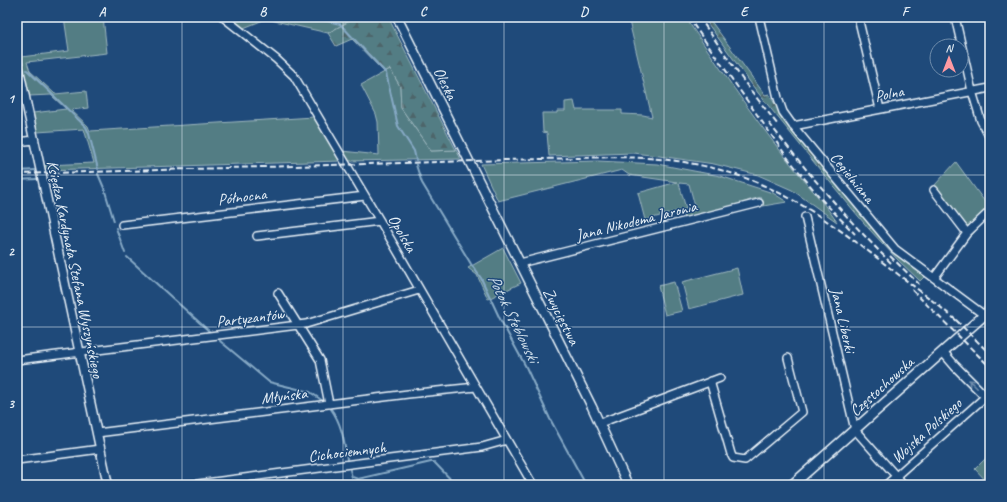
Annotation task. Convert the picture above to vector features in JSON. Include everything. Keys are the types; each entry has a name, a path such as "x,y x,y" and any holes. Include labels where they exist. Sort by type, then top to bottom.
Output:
{"main road":[{"name":"Częstochowska","path":"792,485 987,312"}],"street":[{"name":"Opolska","path":"223,17 292,74 380,221 533,485"},
{"name":"Oleska","path":"397,17 469,161"},
{"name":"Cegielniana","path":"760,17 778,98 783,112 793,126 890,245 934,278 987,312"},
{"path":"858,17 880,109"},
{"path":"955,17 972,91 981,121 990,138"},
{"name":"Księdza Kardynała Stefana Wyszyńskiego","path":"17,60 21,98 34,140 108,485"},
{"name":"Polna","path":"793,126 990,88"},
{"path":"17,142 34,140"},
{"name":"Zwycięstwa","path":"469,161 600,423 628,485"},
{"path":"934,190 967,233"},
{"name":"Północna","path":"122,225 365,196"},
{"name":"Jana Nikodema Jaronia","path":"520,263 759,203"},
{"path":"934,278 967,233 990,211"},
{"name":"Jana Liberki","path":"805,217 855,430"},
{"path":"257,236 380,221"},
{"name":"Partyzantów","path":"17,360 311,323 419,290"},
{"path":"278,292 320,360 329,404"},
{"path":"943,352 988,399"},
{"path":"710,382 730,454 733,458 745,460 802,412 788,358"},
{"path":"600,423 720,378"},
{"name":"Młyńska","path":"97,432 476,387"},
{"name":"Wojska Polskiego","path":"886,485 988,399"},
{"path":"855,430 904,485"},
{"name":"Cichociemnych","path":"190,485 482,447 507,440"},
{"path":"17,460 100,449"}],"green space":[{"path":"64,17 103,17 107,53 27,62 30,71 55,94 86,91 88,108 71,110 88,126 90,131 314,117 341,161 47,170 45,165 94,163 84,129 37,132 33,113 66,109 51,95 29,96 21,57 69,51"},
{"path":"226,17 345,17 347,22 328,33 266,19 241,29"},
{"path":"357,17 388,17 456,150 431,151 401,108 400,86 390,69 384,72 352,39 336,46 328,33"},
{"path":"628,17 685,17 734,89 792,166 837,222 792,190 758,175 714,164 633,153 549,156 547,133 543,132 542,113 557,113 557,111 565,111 565,102 574,101 576,110 622,110 622,114 652,117"},
{"path":"703,17 708,17 765,95 769,94 782,116 872,227 869,229 825,176 755,89"},
{"path":"390,69 400,86 401,108 431,151 456,150 461,159 348,161 342,151 379,155 378,122 376,114 361,85"},
{"path":"598,161 657,164 720,176 773,193 787,202 763,206 761,197 733,207 684,219 683,214 696,210 689,184 679,183 686,209 645,220 638,193 677,182 629,175 622,170 498,201 481,164"},
{"path":"956,162 990,209 990,214 972,235 934,186"},
{"path":"872,227 926,275 920,281 869,229"},
{"path":"503,248 521,283 488,299 477,275 468,268"},
{"path":"737,268 743,295 689,309 682,282"},
{"path":"674,282 682,311 665,315 658,286"},
{"path":"990,454 990,485 975,469"}],"waterway":[{"name":"Potok Steblowski","path":"311,17 340,24 386,73 398,126 414,151 416,160"},
{"path":"27,70 86,127 98,169"},
{"name":"Potok Steblowski","path":"416,165 422,183 481,278 500,319 526,367 550,419 586,485"},
{"path":"17,171 36,170"},
{"path":"98,174 114,221"},
{"path":"17,180 37,179"},
{"path":"116,228 125,253"},
{"path":"127,257 210,332"},
{"path":"220,341 269,382 310,392 323,401"},
{"path":"331,409 338,421 344,439 347,459"},
{"path":"350,470 352,477 358,479 434,462 456,485"}],"railway":[{"path":"688,17 787,157 822,200 855,234"},
{"path":"699,17 745,83 778,125"},
{"path":"769,123 828,195 891,263"},
{"path":"17,174 591,158 661,159 689,163 719,169 746,178 772,189 820,216 934,302 959,323"},
{"path":"890,256 919,284"},
{"path":"912,290 990,367"},
{"path":"956,320 990,354"}]}
